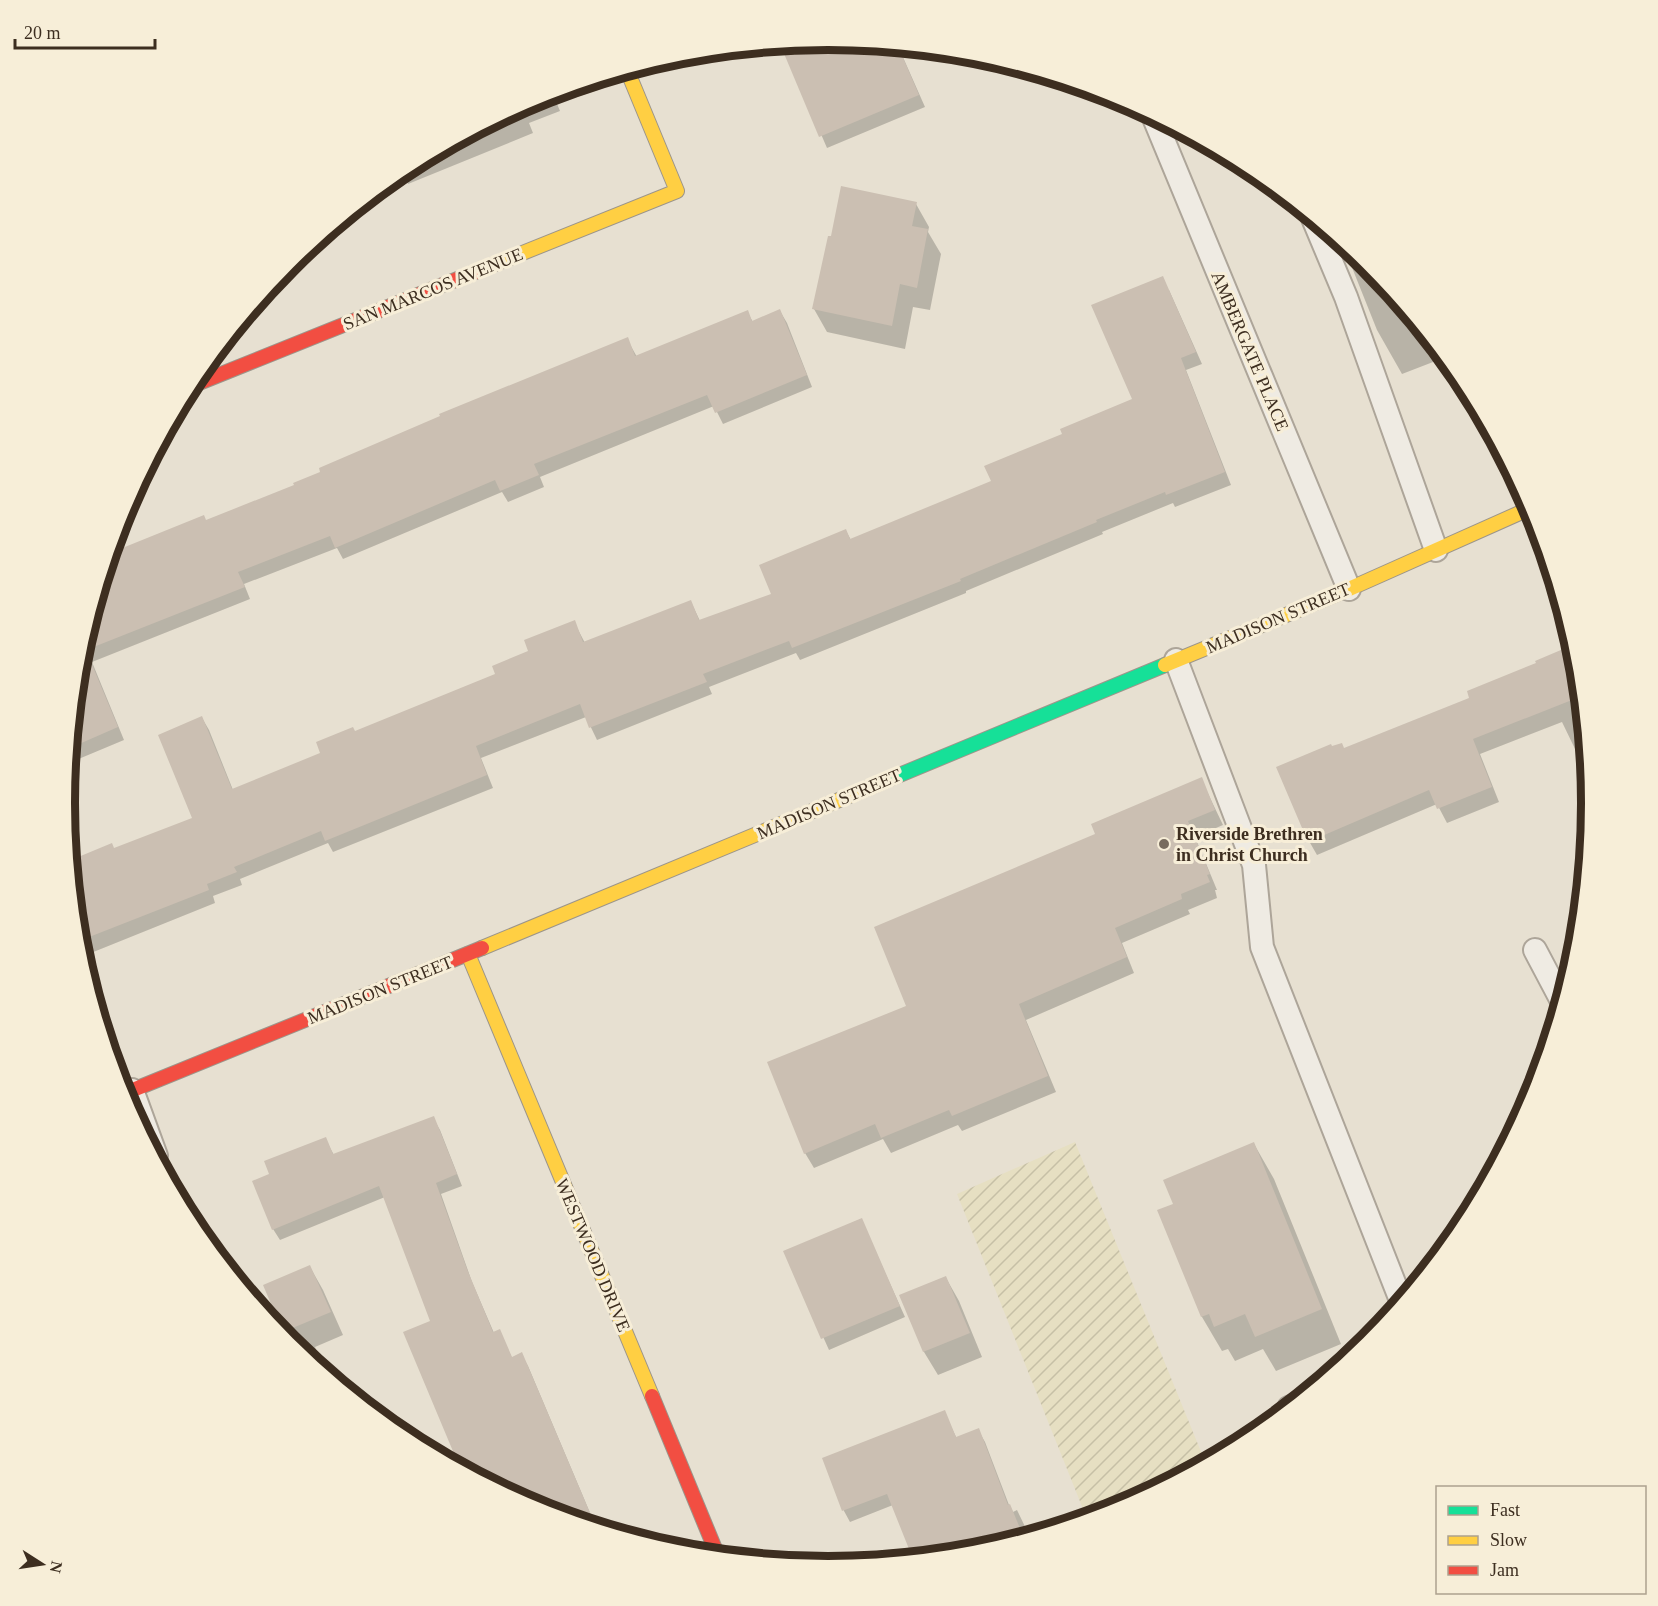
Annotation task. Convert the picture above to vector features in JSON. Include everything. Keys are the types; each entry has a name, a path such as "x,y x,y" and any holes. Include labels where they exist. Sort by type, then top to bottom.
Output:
{"main road":[{"name":"SAN MARCOS AVENUE","path":"204,381 677,191 630,76"},
{"name":"MADISON STREET","path":"133,1090 468,954 1349,589 1523,511"},
{"name":"WESTWOOD DRIVE","path":"468,954 714,1547"}],"lane":[{"name":"AMBERGATE PLACE","path":"1157,125 1349,589"},
{"path":"1317,229 1346,297 1436,550"},
{"path":"1176,660 1254,865 1262,947 1399,1296"},
{"path":"1535,950 1558,994"}],"shaded area":[{"path":"1075,1142 1203,1457 1162,1479 1084,1512 957,1194"}],"building":[{"path":"783,51 878,51 901,53 919,95 819,137"},
{"path":"841,186 917,202 912,226 928,229 917,288 900,284 892,326 812,309"},
{"path":"1163,276 1196,352 1181,358 1225,472 1166,495 1165,492 1096,520 1097,522 960,579 961,581 792,648 789,641 703,674 707,682 589,728 580,704 476,746 487,775 325,841 321,831 234,867 237,872 207,884 209,890 88,937 78,857 112,843 114,848 192,818 158,735 202,716 232,789 320,753 316,742 353,727 355,731 495,674 492,666 528,651 524,640 575,620 583,642 691,600 699,620 771,594 759,565 846,529 850,539 991,481 984,466 1062,434 1060,429 1132,399 1091,305"},
{"path":"780,309 807,375 715,413 707,395 534,464 539,475 500,491 495,480 335,548 330,536 238,572 245,587 92,648 101,608 120,549 204,515 206,520 294,485 293,483 320,472 319,468 440,416 439,414 628,337 635,356 748,310 752,321"},
{"path":"1566,648 1575,699 1473,739 1492,787 1437,809 1429,790 1308,842 1276,767 1331,744 1332,746 1342,743 1344,748 1469,698 1467,691 1536,663 1535,661"},
{"path":"90,659 118,727 78,745"},
{"path":"1202,777 1215,810 1188,821 1210,874 1207,875 1210,882 1181,894 1182,899 1115,928 1127,957 1019,1004 1048,1076 952,1116 949,1110 881,1138 875,1124 804,1154 767,1062 906,1006 874,927 1095,834 1091,824"},
{"path":"434,1116 457,1174 436,1183 467,1269 493,1332 500,1329 512,1357 522,1352 592,1519 541,1499 456,1458 403,1332 430,1321 379,1186 272,1230 252,1181 269,1174 264,1161 326,1137 333,1154"},
{"path":"1254,1142 1322,1309 1255,1337 1245,1314 1214,1327 1209,1314 1201,1317 1157,1210 1173,1204 1163,1180"},
{"path":"862,1218 900,1306 821,1339 783,1251"},
{"path":"310,1265 331,1312 290,1329 275,1314 263,1285"},
{"path":"946,1276 970,1333 923,1352 899,1295"},
{"path":"945,1410 956,1437 979,1428 1008,1505 1010,1504 1021,1532 976,1542 910,1552 887,1494 842,1511 822,1458"}],"traffic: fast":[{"path":"868,788 1165,665"}],"traffic: slow":[{"path":"485,268 677,191 630,76"},
{"path":"1165,665 1349,589 1523,511"},
{"path":"482,948 868,788"},
{"path":"468,954 652,1396"}],"traffic: jam":[{"path":"204,381 485,268"},
{"path":"133,1090 482,948"},
{"path":"652,1396 714,1547"}],"place":[{"name":"Riverside Brethren in Christ Church","path":"1164,844"}]}
